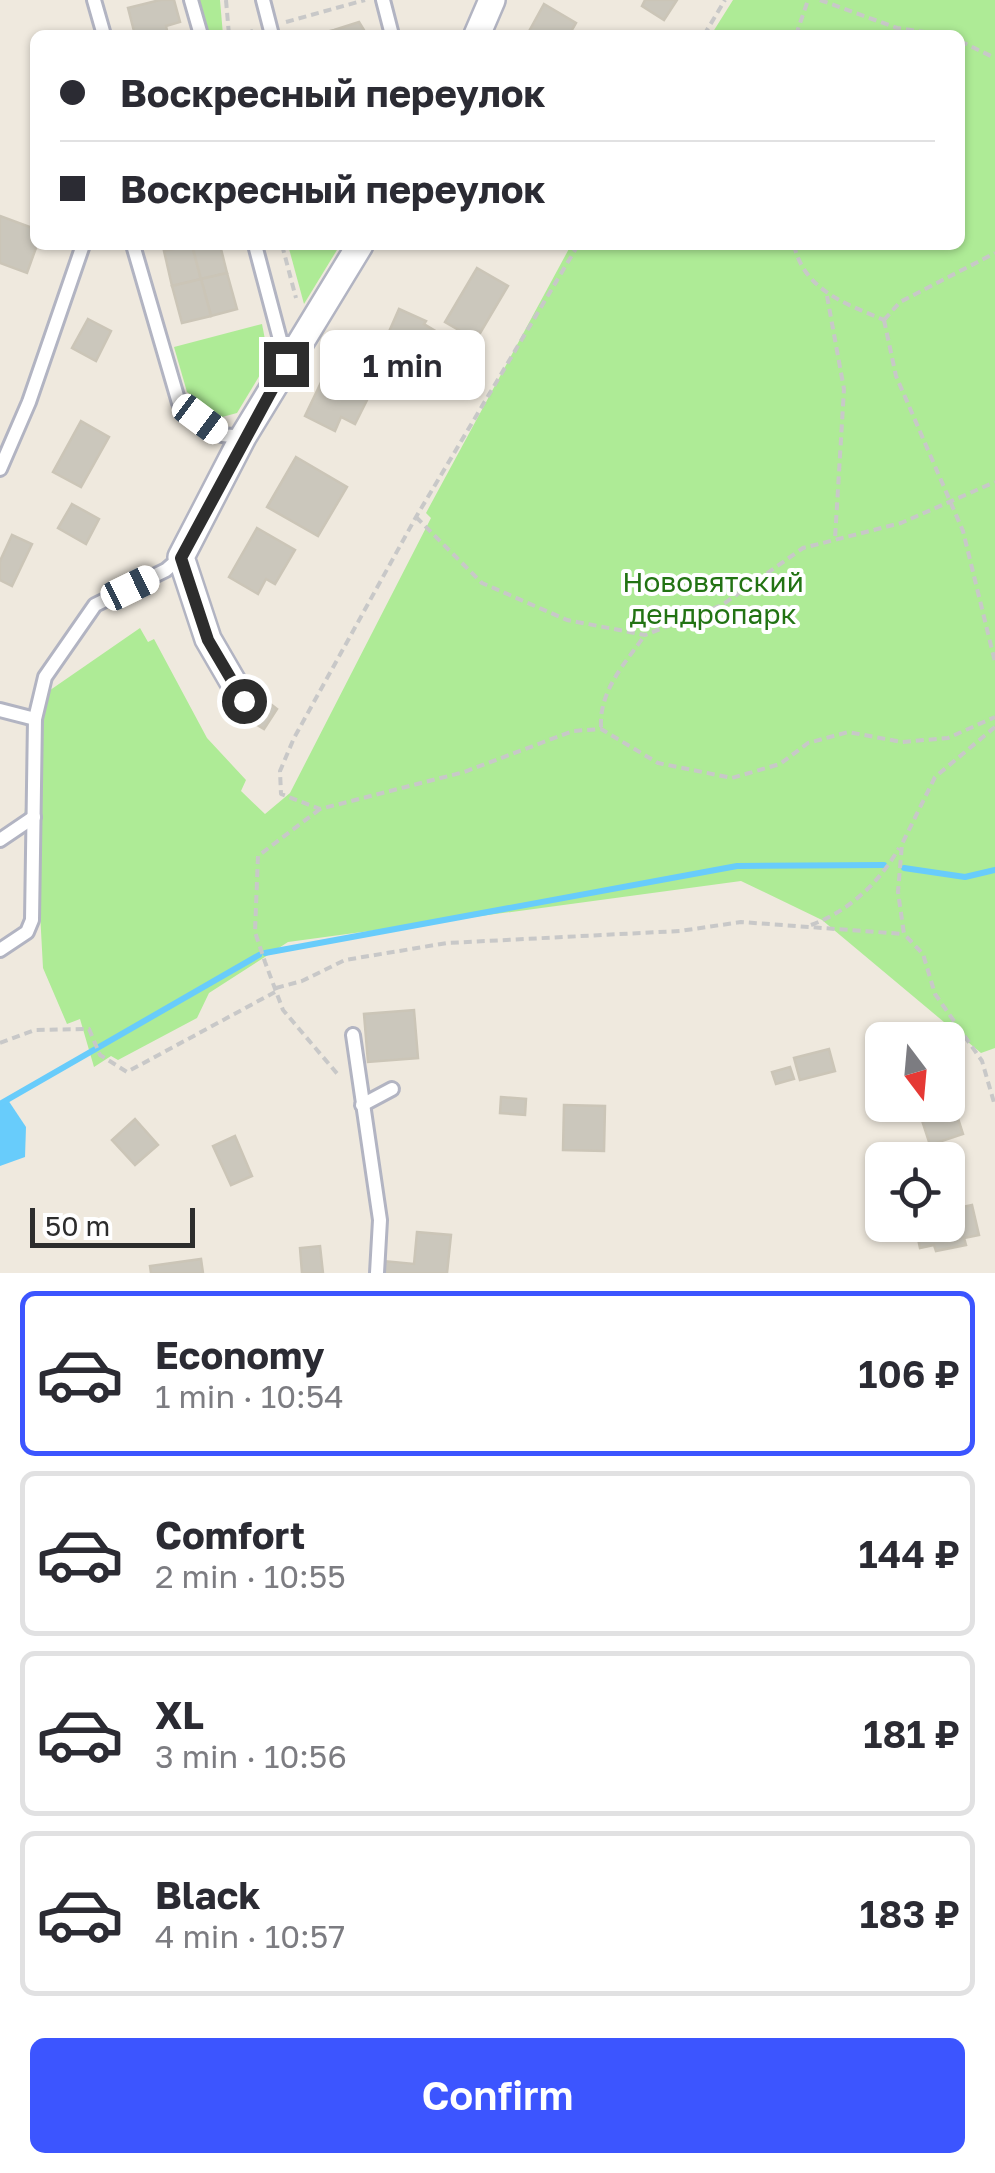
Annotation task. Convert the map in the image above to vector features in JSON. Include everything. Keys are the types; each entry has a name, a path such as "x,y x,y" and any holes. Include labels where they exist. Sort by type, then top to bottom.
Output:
{"street":[{"path":"479,30 492,0"},
{"path":"244,701 208,640 181,558 243,437 357,250"}],"lane":[{"path":"94,0 103,30"},
{"path":"192,0 199,30"},
{"path":"263,0 271,30"},
{"path":"383,0 391,30"},
{"path":"0,469 29,402 82,250"},
{"path":"135,250 179,403 222,435 243,437"},
{"path":"256,250 286,364"},
{"path":"0,950 27,932 32,920 36,719 46,677 95,606 166,570 181,558"},
{"path":"0,710 36,719"},
{"path":"0,840 34,817"},
{"path":"353,1035 380,1220 378,1273"},
{"path":"362,1105 392,1089"}],"path":[{"path":"226,0 229,30"},
{"path":"271,30 365,0"},
{"path":"707,30 725,0"},
{"path":"798,30 808,0"},
{"path":"820,0 911,30"},
{"path":"836,0 840,7"},
{"path":"965,43 995,58"},
{"path":"283,250 296,298"},
{"path":"320,809 281,794 280,771 294,738 416,516 575,250"},
{"path":"795,250 797,260 826,296 844,390 835,540"},
{"path":"884,320 900,302 995,253"},
{"path":"826,296 884,320"},
{"path":"884,320 896,376 963,531 995,662"},
{"path":"416,516 482,583 567,620 645,635 722,605 803,548 901,523 995,482"},
{"path":"601,729 600,714 612,682 645,635"},
{"path":"362,1105 283,1010 255,932 258,856 320,809 464,772 573,730 601,729 658,764 732,778 780,764 808,743 848,732 902,742 948,738 995,716"},
{"path":"806,927 832,917 882,877 935,777 995,728"},
{"path":"902,844 898,892 904,934 923,954 935,994 982,1061 995,1106"},
{"path":"0,1043 35,1030 90,1028 100,1055 127,1072 276,990 345,960 447,943 680,932 741,922 904,934"}],"green space":[{"path":"199,0 220,0 223,30 207,30"},
{"name":"Нововятский дендропарк","path":"733,0 995,0 995,1048 981,1053 965,1040 965,1022 944,1022 822,920 741,881 288,942 209,993 197,1018 118,1060 111,1056 94,1067 80,1019 67,1024 43,968 38,875 24,828 30,704 140,628 148,642 154,639 207,738 246,780 241,791 265,814 290,793 431,518 426,513 568,250 965,250 965,30 714,30"},
{"path":"289,250 337,250 304,304"},
{"path":"262,324 269,360 237,413 222,417 187,392 174,347"}],"water":[{"path":"8,1100 26,1127 25,1157 0,1166 0,1101"}],"building":[{"path":"174,0 180,22 166,26 167,30 134,30 128,8"},
{"path":"645,0 677,0 664,20 642,6"},
{"path":"544,4 576,23 572,30 530,30"},
{"path":"359,22 364,30 334,30"},
{"path":"0,216 30,227 30,250 35,250 27,273 0,263"},
{"path":"193,250 201,279 172,286 164,251"},
{"path":"193,250 221,250 227,273 201,279"},
{"path":"477,268 508,286 476,340 445,322"},
{"path":"227,273 237,309 211,316 201,279"},
{"path":"201,279 211,316 182,323 172,286"},
{"path":"399,309 426,321 424,324 442,335 425,368 409,366 404,375 377,359"},
{"path":"88,319 111,331 96,361 72,348"},
{"path":"327,370 371,392 355,424 341,417 335,431 305,416"},
{"path":"81,421 109,437 81,487 53,472"},
{"path":"296,457 347,487 318,536 267,507"},
{"path":"72,504 99,519 86,544 58,528"},
{"path":"257,528 295,550 275,584 266,579 258,594 229,577"},
{"path":"12,535 32,544 12,586 0,580 0,561"},
{"path":"268,702 277,709 264,729 254,723"},
{"path":"414,1010 418,1058 368,1062 364,1014"},
{"path":"829,1049 835,1071 800,1080 794,1058"},
{"path":"790,1067 794,1079 776,1084 772,1072"},
{"path":"501,1097 526,1099 525,1115 500,1113"},
{"path":"564,1105 605,1106 604,1151 563,1150"},
{"path":"135,1119 158,1145 135,1165 112,1140"},
{"path":"923,1122 959,1122 963,1134 929,1142"},
{"path":"235,1136 252,1176 231,1185 213,1146"},
{"path":"972,1205 979,1235 965,1238 965,1206"},
{"path":"417,1232 451,1235 447,1273 383,1273 384,1261 414,1264"},
{"path":"919,1242 965,1242 966,1245 936,1251 934,1245 920,1248"},
{"path":"320,1246 323,1273 302,1273 300,1248"},
{"path":"201,1259 203,1273 151,1273 150,1266"}],"waterway":[{"path":"265,953 737,866 884,865"},
{"path":"904,868 965,877 995,870"},
{"path":"0,1104 259,955"}],"route":[{"path":"244,701 208,640 181,558 243,437 286,364"}]}
